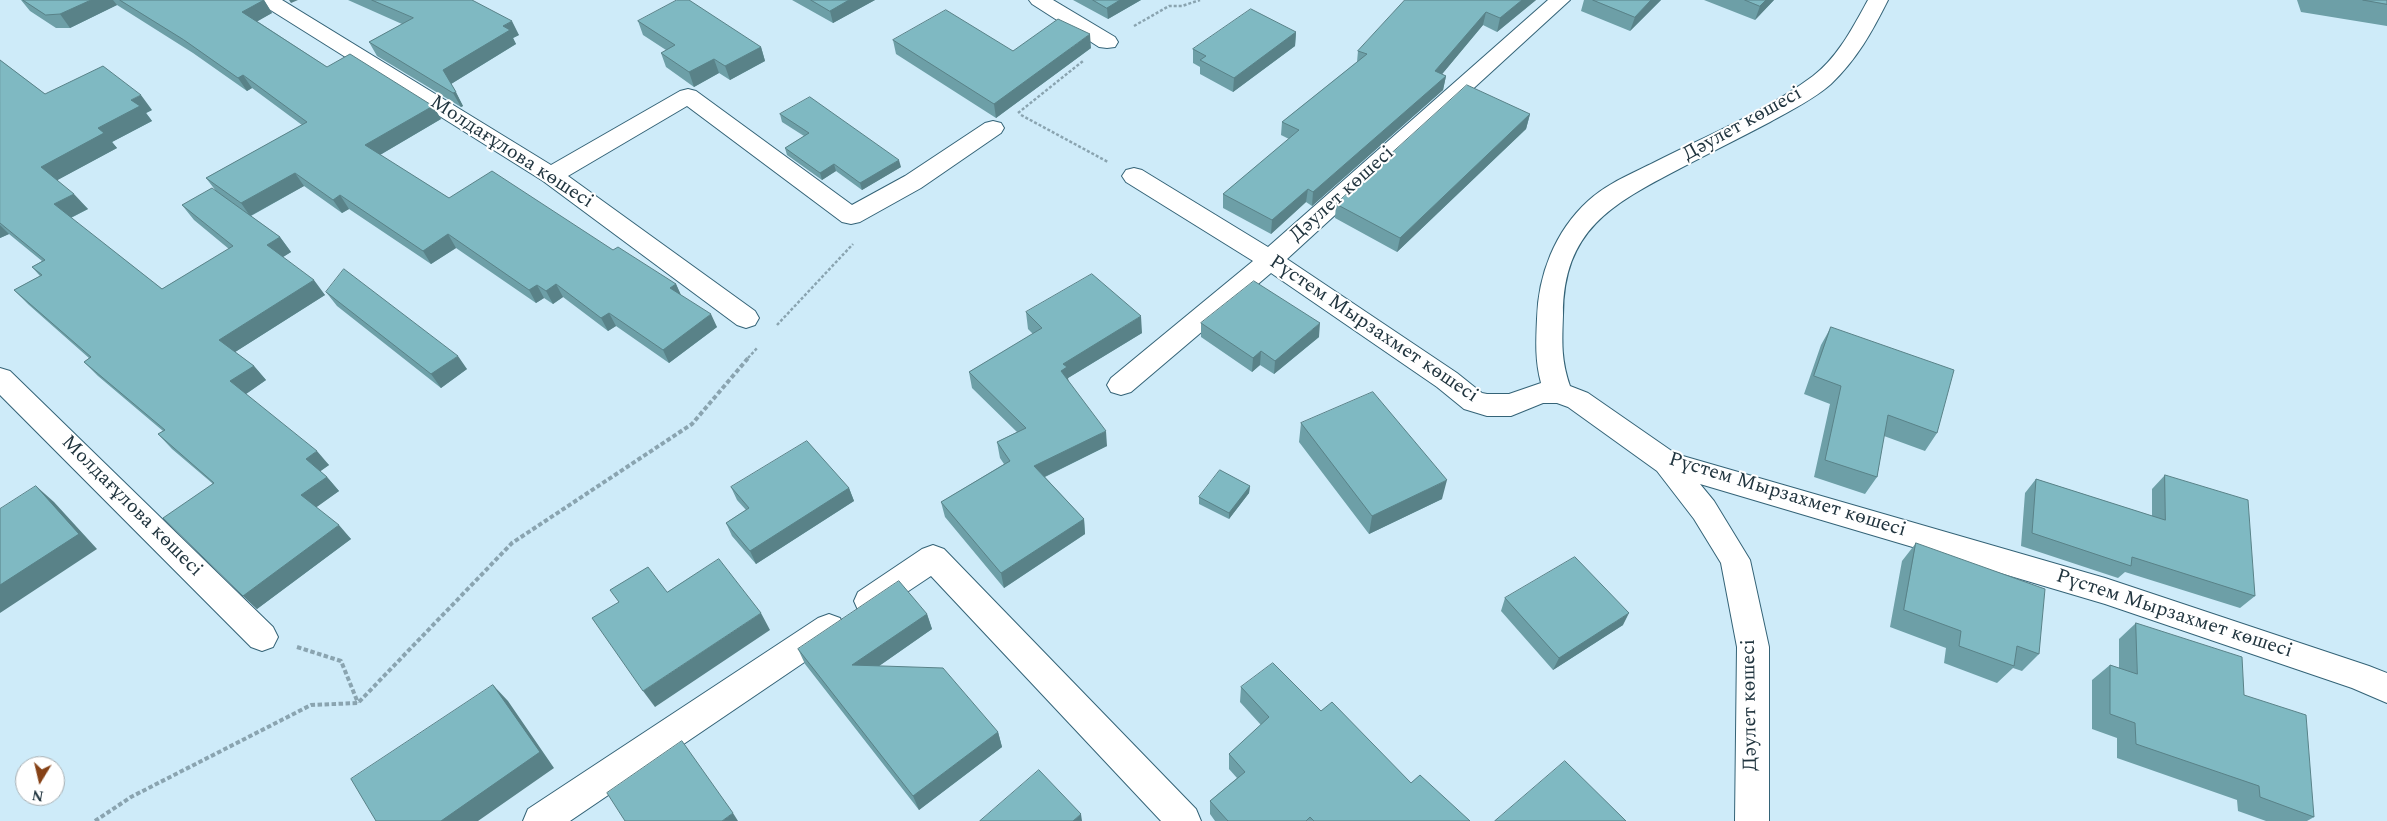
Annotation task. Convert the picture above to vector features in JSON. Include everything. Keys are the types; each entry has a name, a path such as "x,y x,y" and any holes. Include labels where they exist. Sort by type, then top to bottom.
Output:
{"street":[{"name":"Молдағұлова көшесі","path":"268,0 552,175 746,318"},
{"path":"1039,0 1107,42"},
{"name":"Дәулет көшесі","path":"1121,385 1270,260 1560,0"},
{"name":"Дәулет көшесі","path":"1558,393 1549,363 1550,296 1562,253 1578,226 1597,206 1625,187 1781,107 1822,80 1854,46 1878,0"},
{"path":"552,175 688,96 851,216 912,182 993,128"},
{"name":"Рүстем Мырзахмет көшесі","path":"1134,176 1270,260 1447,380 1474,402 1487,405 1511,405 1541,393 1558,393 1578,400 1667,463 2105,591 2358,676 2387,688"},
{"name":"Молдағұлова көшесі","path":"0,378 262,637"},
{"name":"Дәулет көшесі","path":"1667,463 1704,510 1734,560 1753,647 1752,821"},
{"path":"540,821 933,558 1184,821"}],"path":[{"path":"1018,114 1134,176"},
{"path":"776,326 859,238 851,216"},
{"path":"95,821 130,797 311,704 358,703 512,543 692,424 763,341"},
{"path":"262,637 341,661 358,703"}],"building":[{"path":"23,0 91,0 60,14 46,15"},
{"path":"120,0 264,0 242,12 327,67 350,54 433,106 365,145 449,198 492,171 613,250 618,247 676,284 670,288 711,314 663,350 609,313 601,318 556,284 546,291 537,285 529,290 448,234 423,251 340,195 333,200 295,173 241,203 206,178 307,122 243,75 238,78 184,40"},
{"path":"372,0 472,0 512,21 503,26 510,30 443,70 456,92 453,93 369,42 413,18"},
{"path":"677,0 689,0 761,47 725,66 714,59 689,72 661,53 675,45 638,21"},
{"path":"811,0 849,0 830,11"},
{"path":"1093,0 1120,0 1107,8"},
{"path":"1405,0 1522,0 1500,18 1486,12 1435,71 1446,76 1313,192 1308,189 1272,220 1223,194 1299,130 1282,122 1367,54 1358,51"},
{"path":"1593,0 1651,0 1635,17"},
{"path":"1745,0 1766,0 1760,6"},
{"path":"2363,0 2387,0 2387,4"},
{"path":"1251,9 1296,32 1234,78 1200,60 1206,56 1193,49"},
{"path":"946,10 1013,51 1058,19 1090,34 994,104 893,40"},
{"path":"0,60 45,94 103,66 141,95 131,100 140,106 98,128 104,133 41,167 74,194 54,204 162,289 233,246 182,205 212,188 280,237 267,245 314,280 219,340 254,366 230,381 317,451 306,459 327,477 301,495 339,525 243,596 163,518 214,483 158,434 165,430 84,362 91,357 14,290 42,275 32,267 45,260 0,223"},
{"path":"1467,85 1530,114 1400,238 1336,204"},
{"path":"810,97 899,160 860,183 834,164 820,173 785,148 809,133 780,114"},
{"path":"344,269 458,356 431,374 326,292"},
{"path":"1092,274 1141,316 1063,364 1067,367 1061,371 1106,431 1034,466 1084,519 1001,573 941,502 1010,461 997,442 1026,428 969,372 1042,328 1026,312"},
{"path":"1254,281 1320,323 1275,361 1261,351 1253,358 1201,323"},
{"path":"1831,327 1954,370 1937,433 1888,415 1877,477 1825,460 1841,386 1814,376"},
{"path":"1373,392 1447,480 1372,516 1301,423"},
{"path":"807,441 849,488 750,551 726,523 749,508 731,487"},
{"path":"1220,470 1250,486 1229,513 1199,497"},
{"path":"2165,475 2248,500 2255,596 2132,557 2131,566 2032,533 2036,479 2165,520"},
{"path":"36,486 79,534 0,585 0,509"},
{"path":"1916,543 2045,589 2039,654 2017,646 2014,666 1959,646 1961,631 1904,610"},
{"path":"1575,557 1629,613 1559,658 1505,598"},
{"path":"719,559 761,613 643,691 592,618 619,602 610,590 648,567 667,592"},
{"path":"899,581 927,614 852,665 943,668 998,732 913,796 798,649"},
{"path":"2136,623 2242,657 2244,695 2306,715 2314,817 2260,797 2259,786 2136,744 2135,723 2110,714 2110,665 2137,674"},
{"path":"1273,663 1321,711 1332,702 1411,783 1420,775 1470,821 1314,821 1310,817 1306,821 1228,821 1210,801 1245,772 1229,754 1269,717 1241,687"},
{"path":"493,685 540,752 441,821 376,821 351,779"},
{"path":"682,741 733,813 722,821 625,821 607,793"},
{"path":"1565,761 1626,821 1495,821"},
{"path":"1039,770 1081,814 1073,821 980,821"}]}
